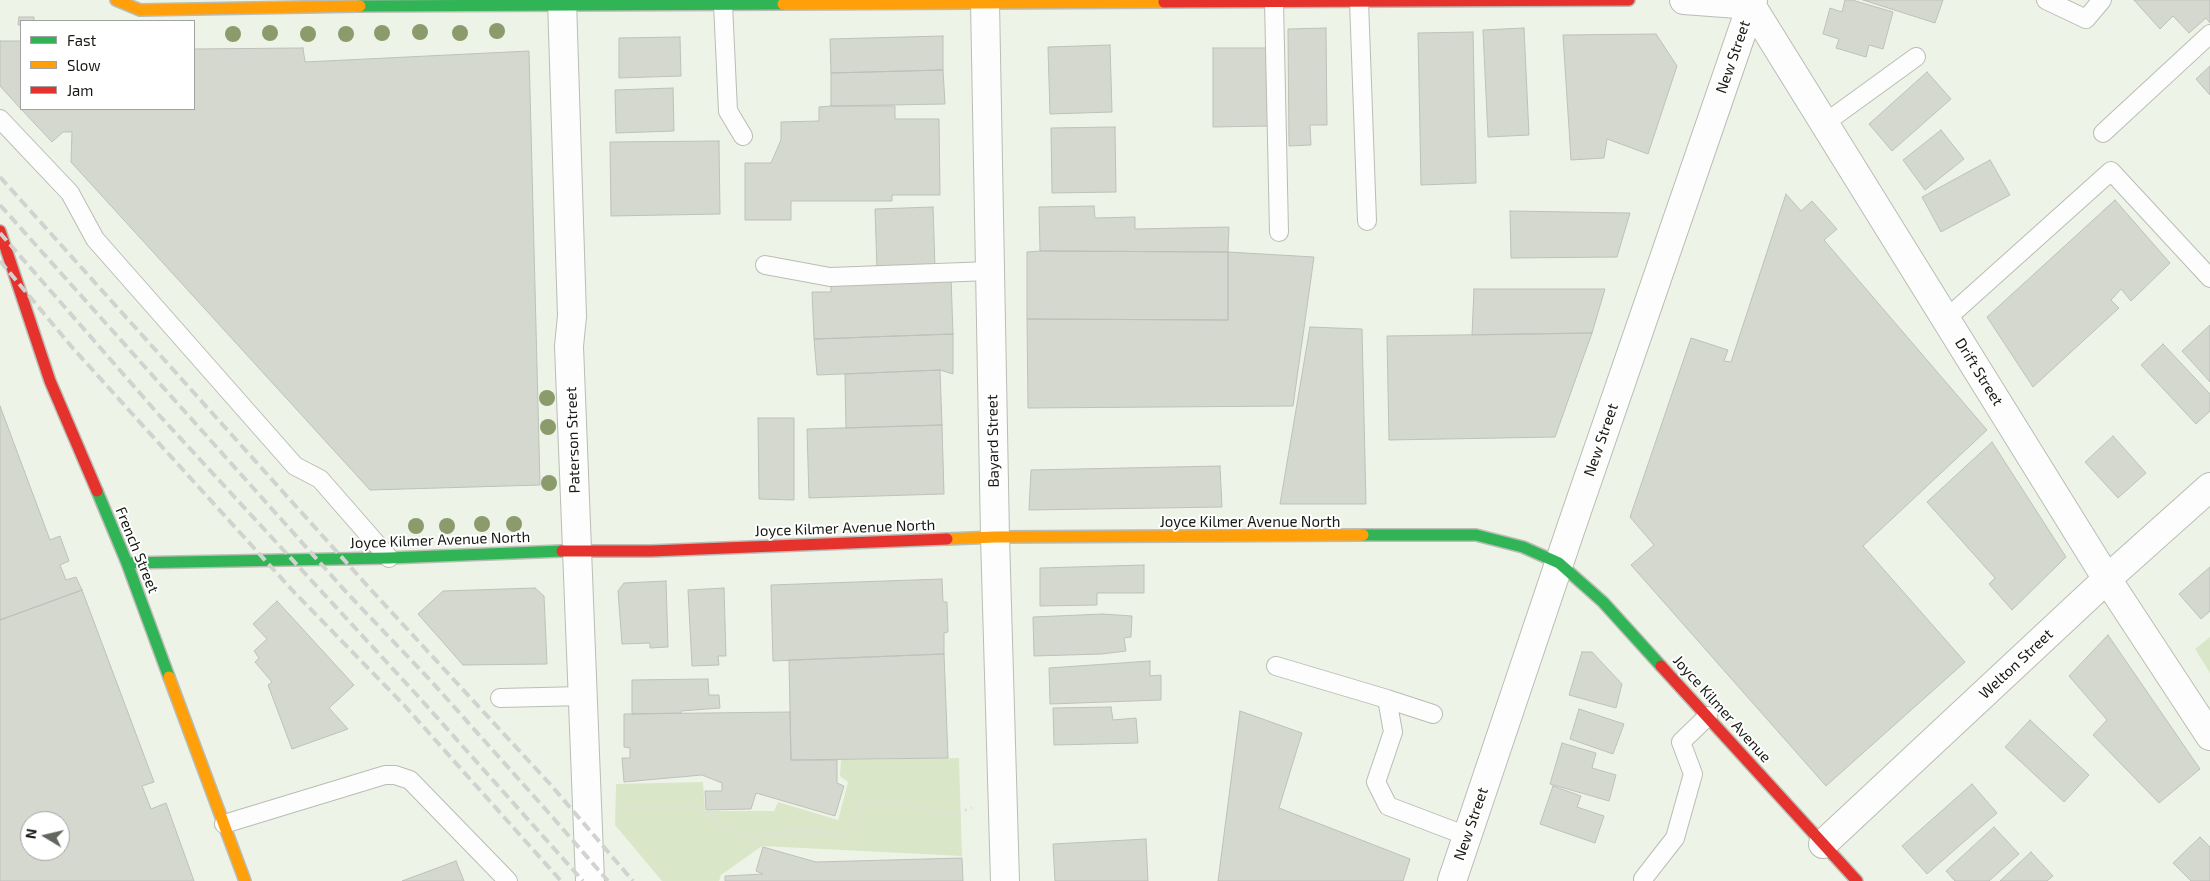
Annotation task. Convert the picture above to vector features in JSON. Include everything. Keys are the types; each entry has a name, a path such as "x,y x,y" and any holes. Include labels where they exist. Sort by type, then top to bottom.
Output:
{"street":[{"path":"116,0 140,10 562,3 1629,0"},
{"path":"1684,0 1752,3"},
{"name":"Bayard Street","path":"985,1 995,537 1005,881"},
{"name":"Paterson Street","path":"562,3 571,298 569,346 590,881"},
{"name":"Drift Street","path":"1752,3 2107,579 2210,736"},
{"name":"New Street","path":"1452,881 1559,563 1752,3"},
{"name":"French Street","path":"0,231 50,381 127,563 245,881"},
{"name":"Welton Street","path":"1823,844 2107,579 2210,487"},
{"name":"Joyce Kilmer Avenue North","path":"127,563 389,558 577,550 651,551 995,537 1476,535 1523,547 1559,563"},
{"name":"Joyce Kilmer Avenue","path":"1559,563 1603,602 1857,881"}],"lane":[{"path":"2046,0 2086,19 2102,0"},
{"path":"1274,1 1279,232"},
{"path":"1358,1 1367,221"},
{"path":"723,4 728,111 743,136"},
{"path":"2103,133 2210,34"},
{"path":"1825,124 1916,57"},
{"path":"0,119 70,193 95,239 295,466 320,479 389,558"},
{"path":"1946,319 2110,171 2210,278"},
{"path":"765,265 830,276 990,271"},
{"path":"1276,666 1434,714"},
{"path":"500,698 583,696"},
{"path":"1387,699 1393,732 1376,782 1388,806 1467,836"},
{"path":"1643,879 1675,838 1693,774 1680,742 1708,716"},
{"path":"224,824 384,775 395,775 410,780 508,881"}],"path":[{"path":"615,807 694,806 748,840 790,831 849,832 864,802 895,803 951,816 1002,795"}],"green space":[{"path":"2210,637 2210,673 2195,649"},
{"path":"959,758 962,856 762,846 721,875 719,881 662,881 615,825 616,784 703,782 705,811 774,811 778,802 838,820 848,782 840,776 841,760"}],"building":[{"path":"1845,0 1852,0 1893,12 1883,49 1869,45 1866,57 1836,48 1839,39 1823,34 1830,8 1842,12"},
{"path":"1863,0 1943,0 1935,23"},
{"path":"2134,0 2210,0 2210,23 2206,18 2189,33 2173,16 2160,29"},
{"path":"19,17 34,17 34,20 20,20 20,25 18,25"},
{"path":"1326,28 1327,125 1310,125 1311,145 1289,146 1288,29"},
{"path":"1524,28 1529,135 1488,137 1483,30"},
{"path":"1473,32 1476,183 1421,185 1418,33"},
{"path":"1656,34 1677,66 1648,154 1607,139 1604,158 1571,160 1563,35"},
{"path":"943,36 943,70 831,73 830,39"},
{"path":"680,37 681,76 619,78 619,38"},
{"path":"0,41 20,41 20,108 0,86"},
{"path":"1110,45 1112,112 1050,114 1048,47"},
{"path":"303,48 305,62 529,51 540,485 370,490 71,162 72,132 63,132 52,142 22,110 195,110 195,49"},
{"path":"1213,48 1269,48 1268,126 1213,127"},
{"path":"2210,66 2210,95 2196,79"},
{"path":"943,70 945,104 831,106 831,73"},
{"path":"1927,72 1951,99 1892,151 1869,124"},
{"path":"673,88 674,131 616,133 615,90"},
{"path":"895,106 895,119 939,119 940,195 892,195 892,201 791,201 791,220 745,220 745,163 771,163 781,140 781,122 819,121 819,107"},
{"path":"1115,127 1116,192 1052,193 1051,128"},
{"path":"1941,130 1964,159 1925,190 1903,160"},
{"path":"719,141 720,214 611,216 610,142"},
{"path":"1990,160 2010,195 1941,232 1922,197"},
{"path":"1786,194 1801,211 1812,201 1837,229 1824,240 1987,430 1863,546 1965,662 1826,786 1631,565 1654,545 1630,517 1691,338 1728,350 1724,361 1731,362"},
{"path":"2115,200 2170,263 2131,301 2121,289 2111,300 2119,308 2033,387 1987,317"},
{"path":"1094,206 1095,218 1135,217 1135,229 1229,227 1228,252 1040,251 1039,207"},
{"path":"933,207 935,268 877,270 875,209"},
{"path":"1510,211 1630,213 1617,257 1511,258"},
{"path":"1027,252 1228,252 1228,320 1027,319"},
{"path":"1228,252 1314,257 1293,406 1028,408 1027,319 1228,320"},
{"path":"951,277 953,334 814,339 812,292 831,292 831,281"},
{"path":"1474,289 1605,289 1592,333 1472,335"},
{"path":"2210,325 2210,382 2182,351"},
{"path":"1310,327 1362,329 1366,504 1280,504"},
{"path":"1592,333 1555,437 1389,440 1387,336"},
{"path":"953,334 953,374 940,370 817,375 814,339"},
{"path":"2163,344 2210,394 2210,411 2196,424 2141,365"},
{"path":"940,370 942,425 846,428 845,374"},
{"path":"0,406 50,540 60,536 69,561 60,565 66,580 76,577 82,590 0,620"},
{"path":"758,418 794,418 794,500 759,499"},
{"path":"942,425 944,494 809,498 807,429"},
{"path":"2113,436 2146,473 2118,498 2085,462"},
{"path":"1992,442 2066,557 2012,610 1989,584 1995,578 1927,502"},
{"path":"1220,466 1222,507 1029,510 1031,470"},
{"path":"1144,565 1144,593 1097,593 1097,605 1040,606 1040,568"},
{"path":"2210,567 2210,611 2201,619 2179,594"},
{"path":"942,579 943,602 947,602 948,632 944,633 944,654 773,661 771,585"},
{"path":"666,581 668,647 650,648 650,643 622,644 618,591 624,583"},
{"path":"535,588 544,596 547,664 463,665 418,614 443,591"},
{"path":"724,588 726,656 718,656 719,665 692,666 688,590"},
{"path":"82,590 154,782 142,786 151,809 166,803 194,881 0,881 0,620"},
{"path":"277,601 354,685 329,708 348,729 292,749 268,685 272,682 255,662 259,658 254,651 267,639 253,624"},
{"path":"1103,614 1132,616 1131,637 1124,638 1126,651 1102,654 1034,656 1033,617"},
{"path":"2108,635 2200,769 2159,803 2093,735 2107,720 2069,676"},
{"path":"1582,652 1592,652 1622,684 1616,708 1569,695"},
{"path":"944,654 948,758 791,760 789,660"},
{"path":"1150,661 1150,676 1161,675 1161,700 1050,704 1049,668"},
{"path":"708,679 709,695 719,695 720,708 681,711 681,713 632,714 632,680"},
{"path":"1111,707 1113,720 1136,718 1138,743 1054,745 1053,708"},
{"path":"1579,709 1624,724 1613,754 1570,739"},
{"path":"1240,711 1302,733 1279,808 1410,859 1403,881 1218,881"},
{"path":"790,712 791,760 837,760 837,783 844,786 835,816 756,793 751,809 706,810 705,791 722,791 722,783 702,775 624,782 622,758 630,758 630,748 624,747 624,714"},
{"path":"2030,720 2089,775 2064,802 2005,747"},
{"path":"1562,743 1596,753 1592,768 1616,775 1609,801 1550,784"},
{"path":"1972,784 1997,813 1927,874 1902,846"},
{"path":"1553,786 1581,796 1577,807 1604,816 1595,843 1540,824"},
{"path":"1994,827 2019,854 1989,881 1955,881 1946,871"},
{"path":"2200,837 2210,847 2210,881 2191,881 2173,863"},
{"path":"1146,839 1148,881 1055,881 1053,844"},
{"path":"763,847 816,862 962,858 963,881 725,881 725,876 763,874 756,871"},
{"path":"2031,852 2053,876 2047,881 2000,881"},
{"path":"456,861 464,881 402,881"}],"railway":[{"path":"0,177 373,592 550,784 633,881"},
{"path":"0,205 348,594 431,681 608,881"},
{"path":"0,233 159,415 416,694 583,881"},
{"path":"0,261 71,346 145,428 293,591 404,705 561,881"}],"traffic: fast":[{"path":"360,6 783,4"},
{"path":"97,491 127,563 169,677"},
{"path":"1363,535 1476,535 1523,547 1559,563 1603,602 1661,666"},
{"path":"127,563 389,558 562,551"}],"traffic: slow":[{"path":"116,0 140,10 360,6"},
{"path":"783,4 1164,2"},
{"path":"947,539 995,537 1363,535"},
{"path":"169,677 245,881"}],"traffic: jam":[{"path":"1164,2 1629,0"},
{"path":"0,231 50,381 97,491"},
{"path":"562,551 651,551 947,539"},
{"path":"1661,666 1857,881"}]}
